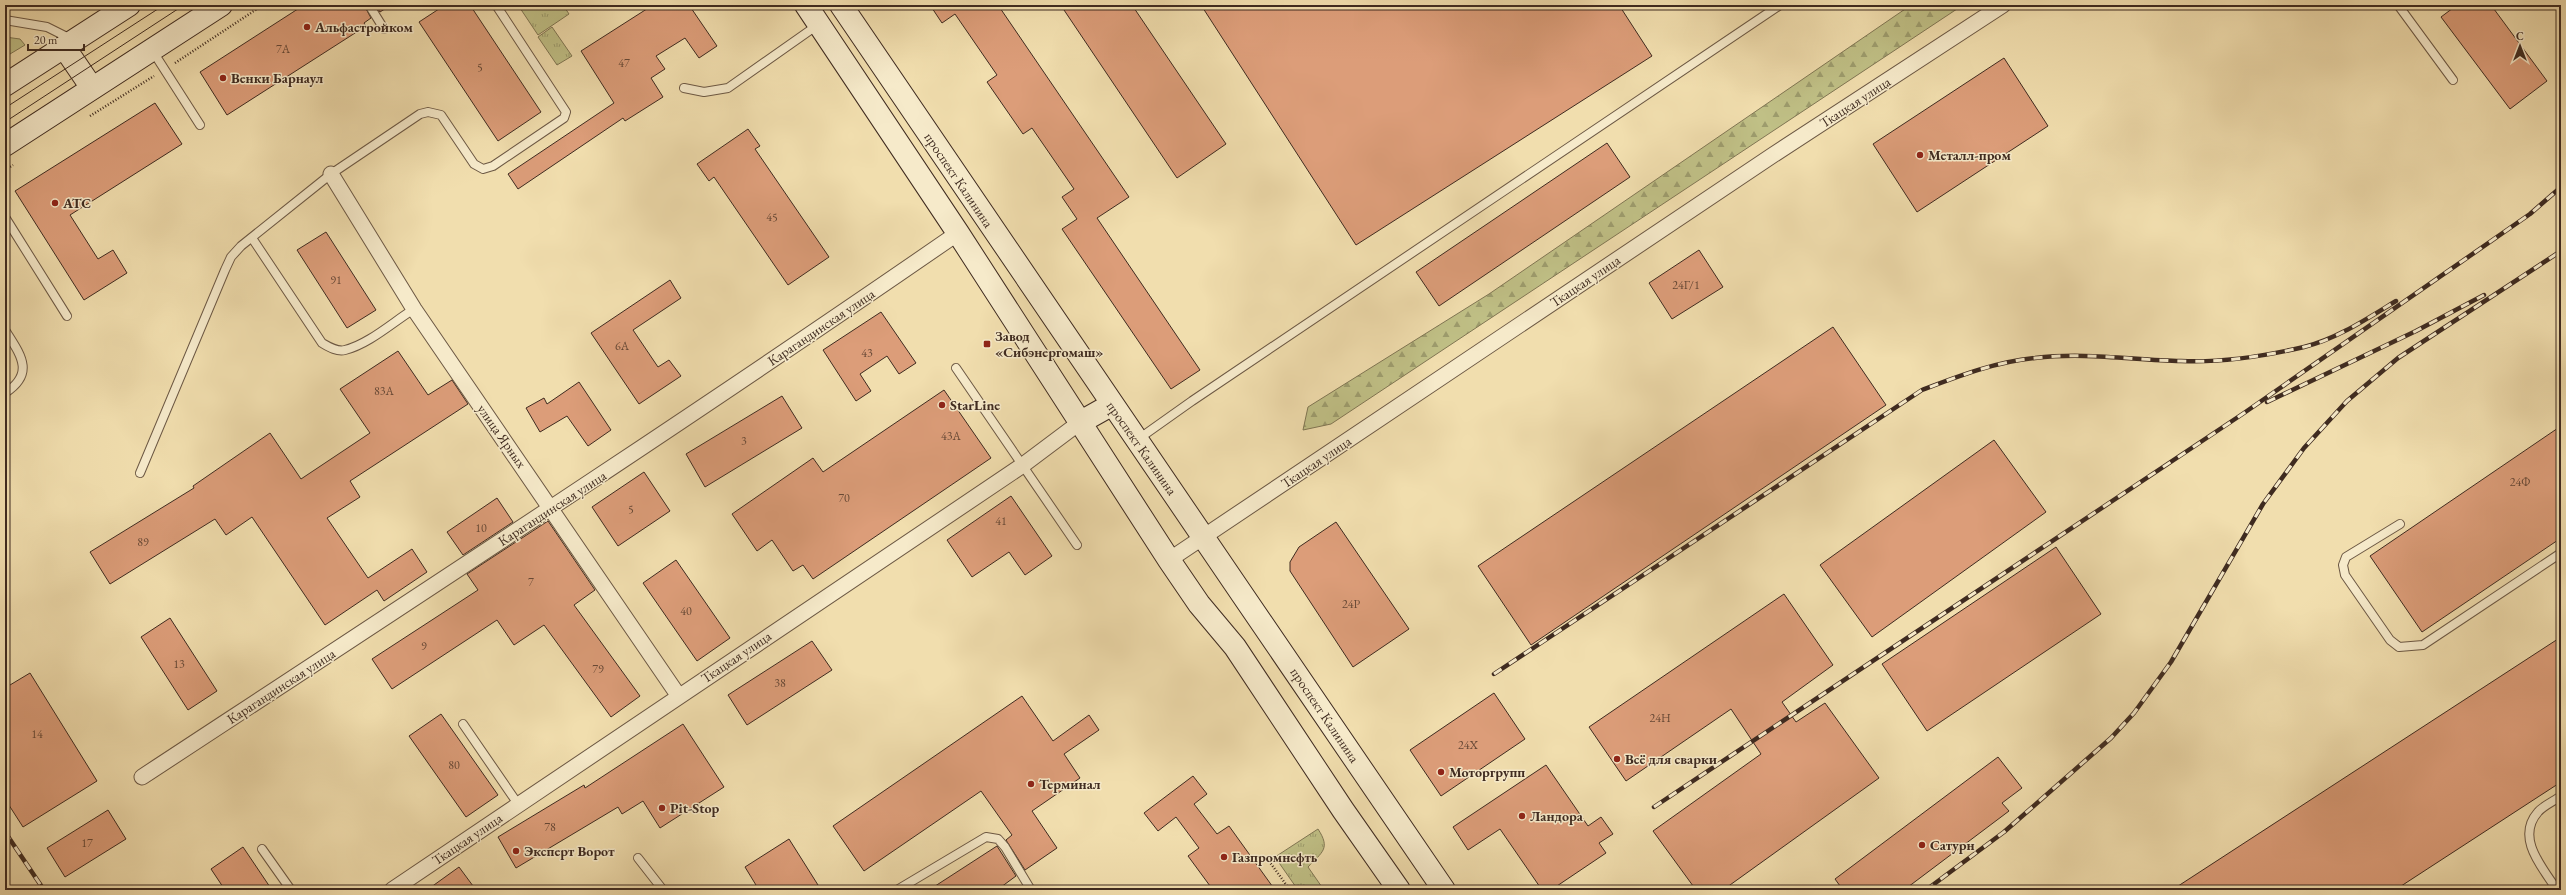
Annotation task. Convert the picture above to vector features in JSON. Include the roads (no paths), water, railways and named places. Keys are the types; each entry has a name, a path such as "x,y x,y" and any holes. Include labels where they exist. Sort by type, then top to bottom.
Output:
{"main road":[{"path":"5,85 129,5"},
{"path":"12,153 92,88 222,5"},
{"path":"806,5 958,233 1079,423 1169,560 1199,604 1235,647 1343,810 1399,890"},
{"name":"проспект Калинина","path":"841,5 1111,405 1204,537 1444,890"},
{"path":"69,44 92,88"},
{"path":"1079,423 1111,405"}],"street":[{"name":"Ткацкая улица","path":"1169,560 1773,155 2003,5"},
{"name":"улица Ярных","path":"331,174 414,309 552,508 678,696"},
{"name":"Карагандинская улица","path":"142,777 552,508 790,349 958,233"},
{"name":"Ткацкая улица","path":"392,890 1022,465 1079,423"}],"lane":[{"path":"369,5 384,29"},
{"path":"140,473 231,257 252,238 331,174 420,114 428,112 441,115 474,164 483,169 493,166 564,118 566,112 496,5"},
{"path":"1136,441 1198,396 1780,5"},
{"path":"2398,5 2453,80"},
{"path":"5,20 47,27 69,44"},
{"path":"684,88 704,92 728,88 819,24"},
{"path":"152,50 200,125"},
{"path":"5,218 67,316"},
{"path":"252,238 322,343 333,349 344,350 362,343 414,309"},
{"path":"5,330 21,356 23,365 19,380 5,393"},
{"path":"956,368 1077,545"},
{"path":"2400,524 2346,557 2343,565 2345,575 2349,582 2390,640 2399,647 2423,645 2561,553"},
{"path":"463,724 518,804"},
{"path":"2557,890 2532,852 2530,836 2532,821 2538,811 2561,796"},
{"path":"897,890 986,837 998,839 1005,847 1031,890"},
{"path":"262,849 291,890"},
{"path":"638,858 663,890"}],"tram line":[{"path":"5,108 164,5"},
{"path":"5,122 184,5"}],"railway":[{"path":"1654,807 2244,413 2530,214 2561,187"},
{"path":"1926,890 2004,832 2111,738 2134,713 2171,662 2263,504 2304,448 2347,401 2398,358 2561,251"},
{"path":"2267,402 2416,331 2484,295"},
{"path":"1494,674 1922,390 1991,366 2020,360 2053,356 2212,361 2274,353 2304,347 2328,339 2363,321 2396,301"},
{"path":"5,832 44,890"}],"place":[{"name":"Альфастройком","path":"307,27"},
{"name":"Венки Барнаул","path":"223,78"},
{"name":"Металл-пром","path":"1920,155"},
{"name":"АТС","path":"55,203"},
{"name":"Завод «Сибэнергомаш»","path":"987,344"},
{"name":"StarLine","path":"942,405"},
{"name":"Всё для сварки","path":"1617,759"},
{"name":"Моторгрупп","path":"1441,772"},
{"name":"Терминал","path":"1031,784"},
{"name":"Pit-Stop","path":"662,808"},
{"name":"Ландора","path":"1522,816"},
{"name":"Сатурн","path":"1922,845"},
{"name":"Эксперт Ворот","path":"516,851"},
{"name":"Газпромнефть","path":"1224,857"}]}
